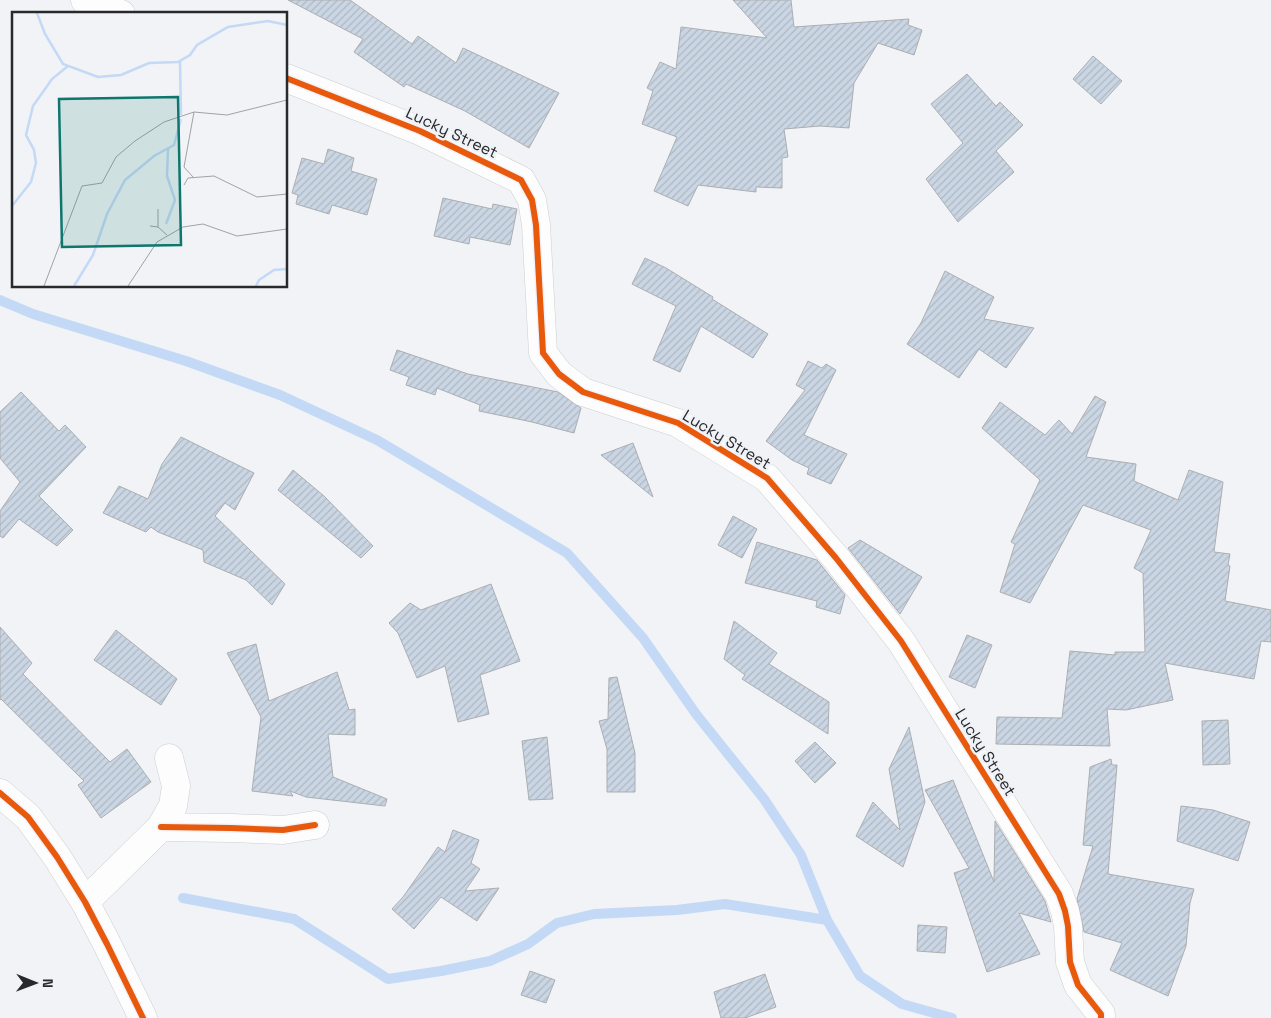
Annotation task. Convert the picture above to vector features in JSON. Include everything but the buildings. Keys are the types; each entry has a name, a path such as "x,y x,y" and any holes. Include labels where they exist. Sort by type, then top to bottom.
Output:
{"street":[{"path":"86,0 116,12"},
{"name":"Lucky Street","path":"288,79 420,131 521,180 532,200 536,225 543,353 559,374 583,392 678,424 767,478 836,558 901,641 1059,894 1068,926 1070,962 1078,985 1101,1014 1101,1018"},
{"path":"85,902 161,827 173,806 176,786 169,758"},
{"path":"0,793 28,817 57,857 108,944 143,1018"},
{"path":"161,827 283,830 315,825"}],"waterway":[{"path":"0,300 33,314 186,361 280,395 377,440 567,553 643,638 696,714 764,799 801,855 827,920 860,976 902,1004 952,1018"},
{"path":"183,898 294,919 388,979 490,961 528,944 557,923 594,914 677,910 725,904 827,920"}],"cycle path":[{"path":"288,79 420,131 521,180 532,200 536,225 543,353 559,374 583,392 678,423 767,478 836,558 901,641 1059,894 1068,926 1070,962 1078,985 1101,1014 1101,1018"},
{"path":"0,793 28,817 57,857 85,902 143,1018"},
{"path":"161,827 283,830 315,825"}]}
